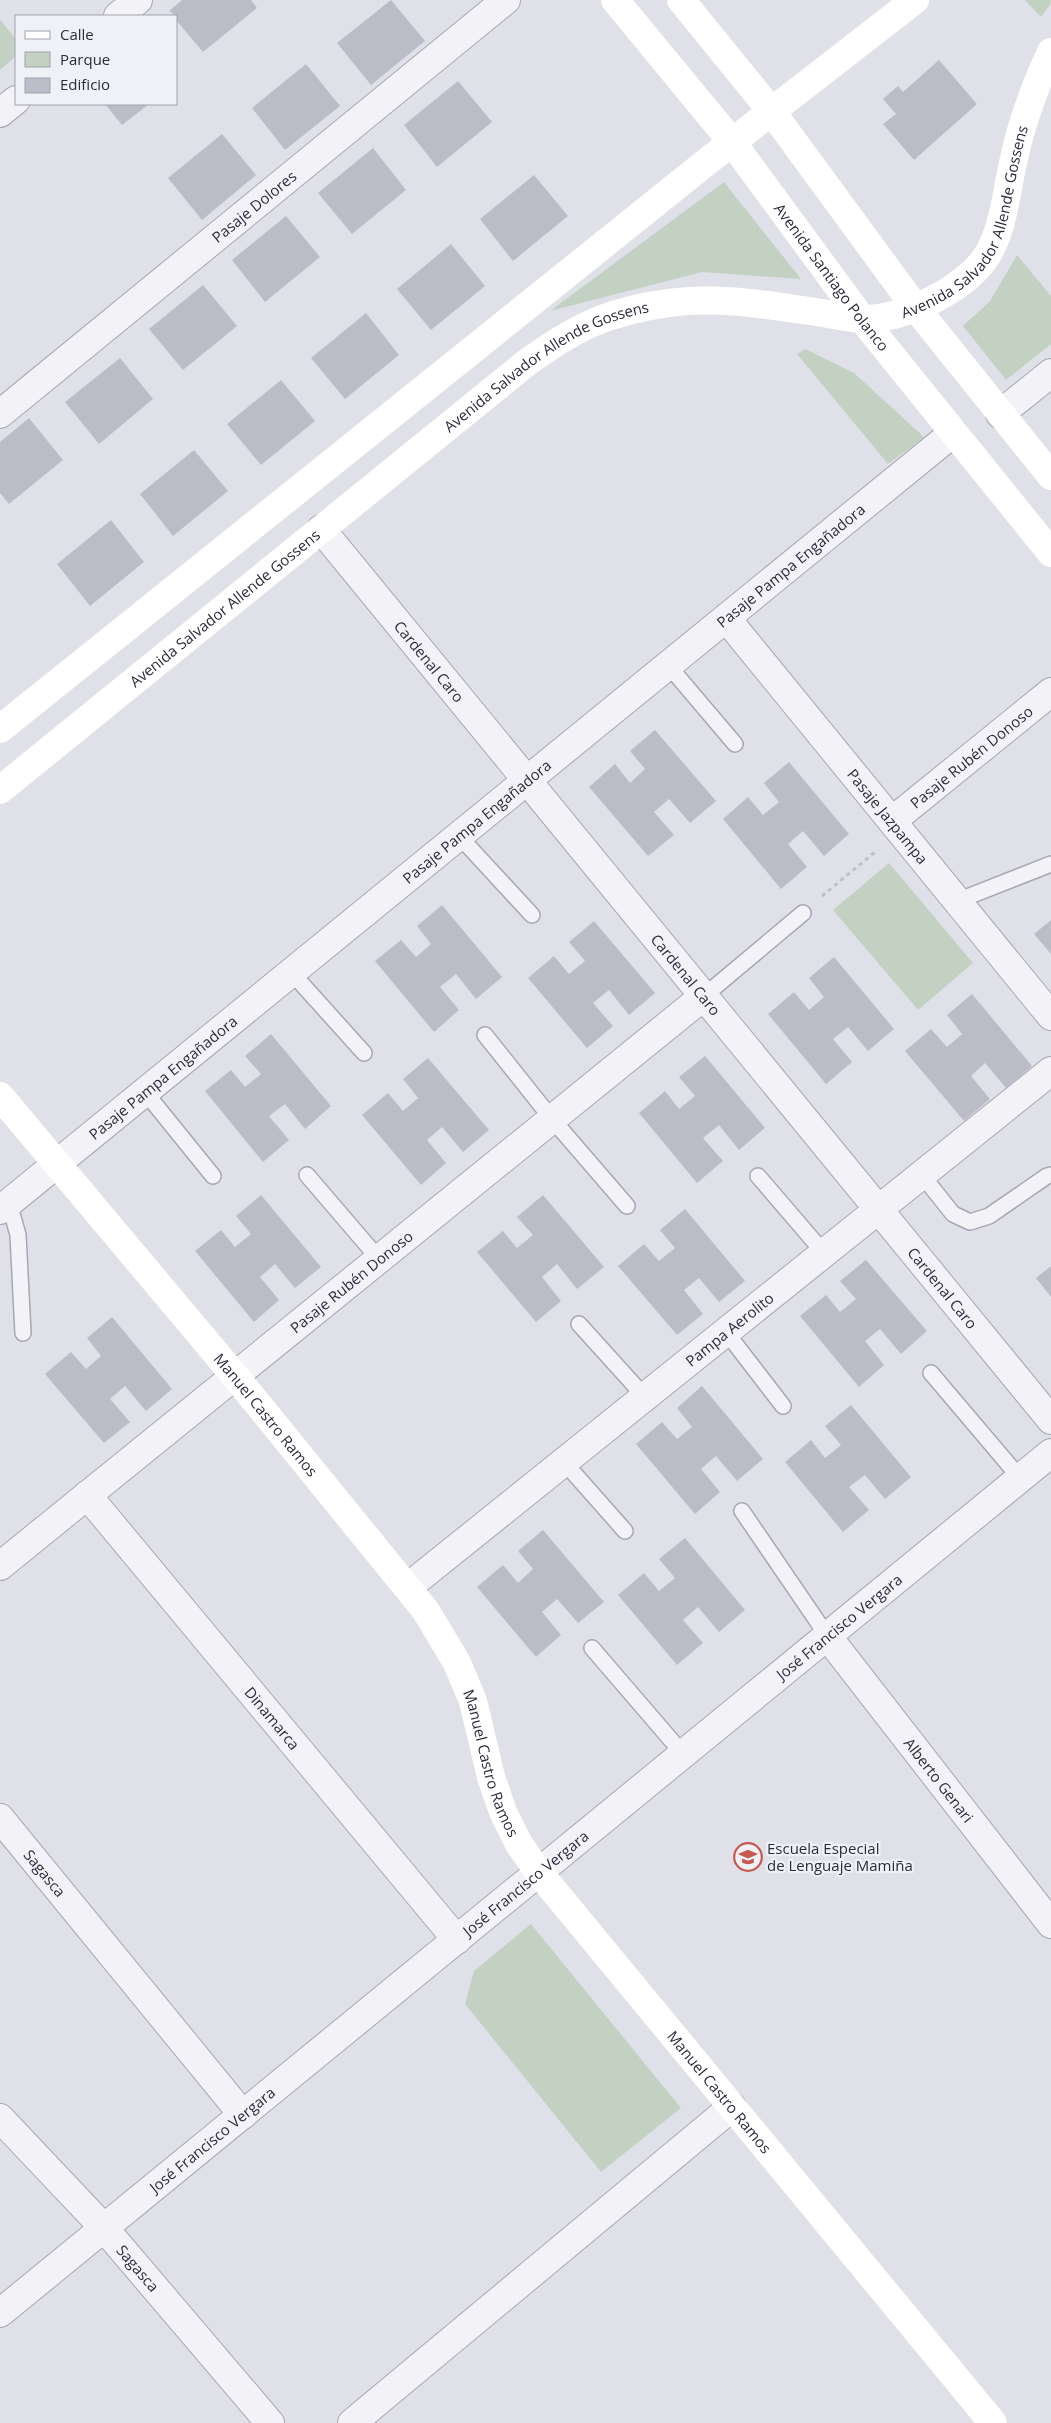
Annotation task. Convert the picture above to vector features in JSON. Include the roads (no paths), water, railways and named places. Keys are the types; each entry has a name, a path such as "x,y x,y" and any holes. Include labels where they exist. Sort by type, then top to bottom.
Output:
{"street":[{"path":"119,15 138,0"},
{"name":"Pasaje Dolores","path":"0,414 506,0"},
{"name":"Avenida Santiago Polanco","path":"615,0 732,142 862,319 1051,553"},
{"path":"680,0 772,112 915,307 1051,476"},
{"path":"0,729 732,142 915,0"},
{"name":"Avenida Salvador Allende Gossens","path":"0,790 525,364 555,342 580,327 637,309 670,303 732,300 862,319 915,307 958,286 976,270 996,236 1023,120 1051,52"},
{"path":"0,113 15,101"},
{"path":"1000,414 1051,373"},
{"name":"Pasaje Pampa Engañadora","path":"4,1207 953,433"},
{"name":"Cardenal Caro","path":"321,529 1051,1420"},
{"name":"Pasaje Jazpampa","path":"726,618 1051,1016"},
{"name":"Pasaje Rubén Donoso","path":"896,826 1051,692"},
{"name":"Pasaje Rubén Donoso","path":"0,1566 704,996"},
{"name":"Pampa Aerolito","path":"408,1587 1051,1071"},
{"name":"Manuel Castro Ramos","path":"0,1096 235,1376 426,1610 457,1663 473,1701 491,1777 503,1812 520,1844 540,1874 993,2423"},
{"name":"José Francisco Vergara","path":"0,2313 540,1874 1051,1453"},
{"name":"Dinamarca","path":"88,1495 457,1940"},
{"name":"Alberto Genari","path":"828,1637 1051,1924"},
{"name":"Sagasca","path":"0,1818 243,2115"},
{"path":"352,2423 732,2107"},
{"name":"Sagasca","path":"0,2118 104,2228 270,2423"}],"lane":[{"path":"668,665 735,744"},
{"path":"459,836 532,915"},
{"path":"957,901 1051,864"},
{"path":"704,996 803,913"},
{"path":"292,973 364,1053"},
{"path":"485,1035 552,1119 627,1206"},
{"path":"145,1092 213,1176"},
{"path":"307,1175 379,1259"},
{"path":"922,1175 953,1214 970,1222 989,1216 1051,1175"},
{"path":"758,1176 824,1253"},
{"path":"4,1207 18,1236 23,1333"},
{"path":"580,1324 645,1397"},
{"path":"726,1332 783,1406"},
{"path":"932,1373 1020,1478"},
{"path":"564,1462 625,1531"},
{"path":"742,1511 828,1637"},
{"path":"592,1648 684,1755"}],"place":[{"name":"Escuela Especial de Lenguaje Mamiña","path":"748,1857"}]}
